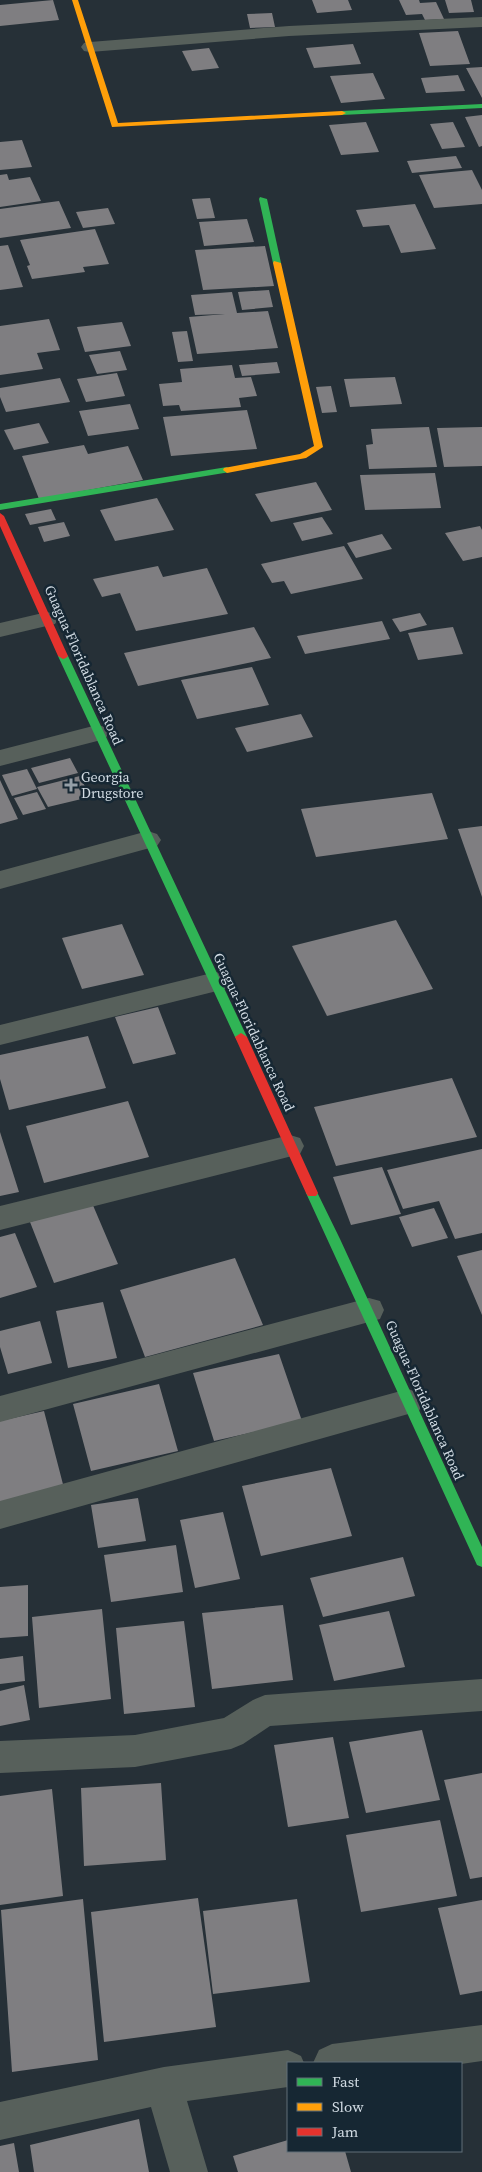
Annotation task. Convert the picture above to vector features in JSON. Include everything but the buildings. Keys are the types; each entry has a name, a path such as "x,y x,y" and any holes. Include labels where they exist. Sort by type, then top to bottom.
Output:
{"street":[{"path":"75,0 115,125 482,106"},
{"path":"90,47 289,31 482,22"},
{"path":"0,507 266,464 303,456 319,447 263,199"},
{"name":"Guagua-Floridablanca Road","path":"0,516 48,619 97,733 216,982 290,1146 369,1310 408,1402 482,1561"},
{"path":"0,630 48,619"},
{"path":"0,758 97,733"},
{"path":"0,880 148,840"},
{"path":"0,1035 216,982"},
{"path":"0,1218 290,1146"},
{"path":"0,1409 369,1310"},
{"path":"0,1515 408,1402"},
{"path":"0,1757 135,1751 231,1733 265,1711 482,1695"},
{"path":"340,2062 482,2043"},
{"path":"0,2121 164,2086 287,2069"},
{"path":"164,2086 189,2172"}],"traffic: fast":[{"path":"342,113 482,106"},
{"path":"263,199 277,263"},
{"path":"0,507 227,470"},
{"path":"63,656 241,1037"},
{"path":"312,1193 377,1330 482,1561"}],"traffic: slow":[{"path":"75,0 115,125 342,113"},
{"path":"227,470 303,456 319,447 277,263"}],"traffic: jam":[{"path":"0,516 63,656"},
{"path":"241,1037 312,1193"}],"place":[{"name":"Georgia Drugstore","path":"71,785"}]}
